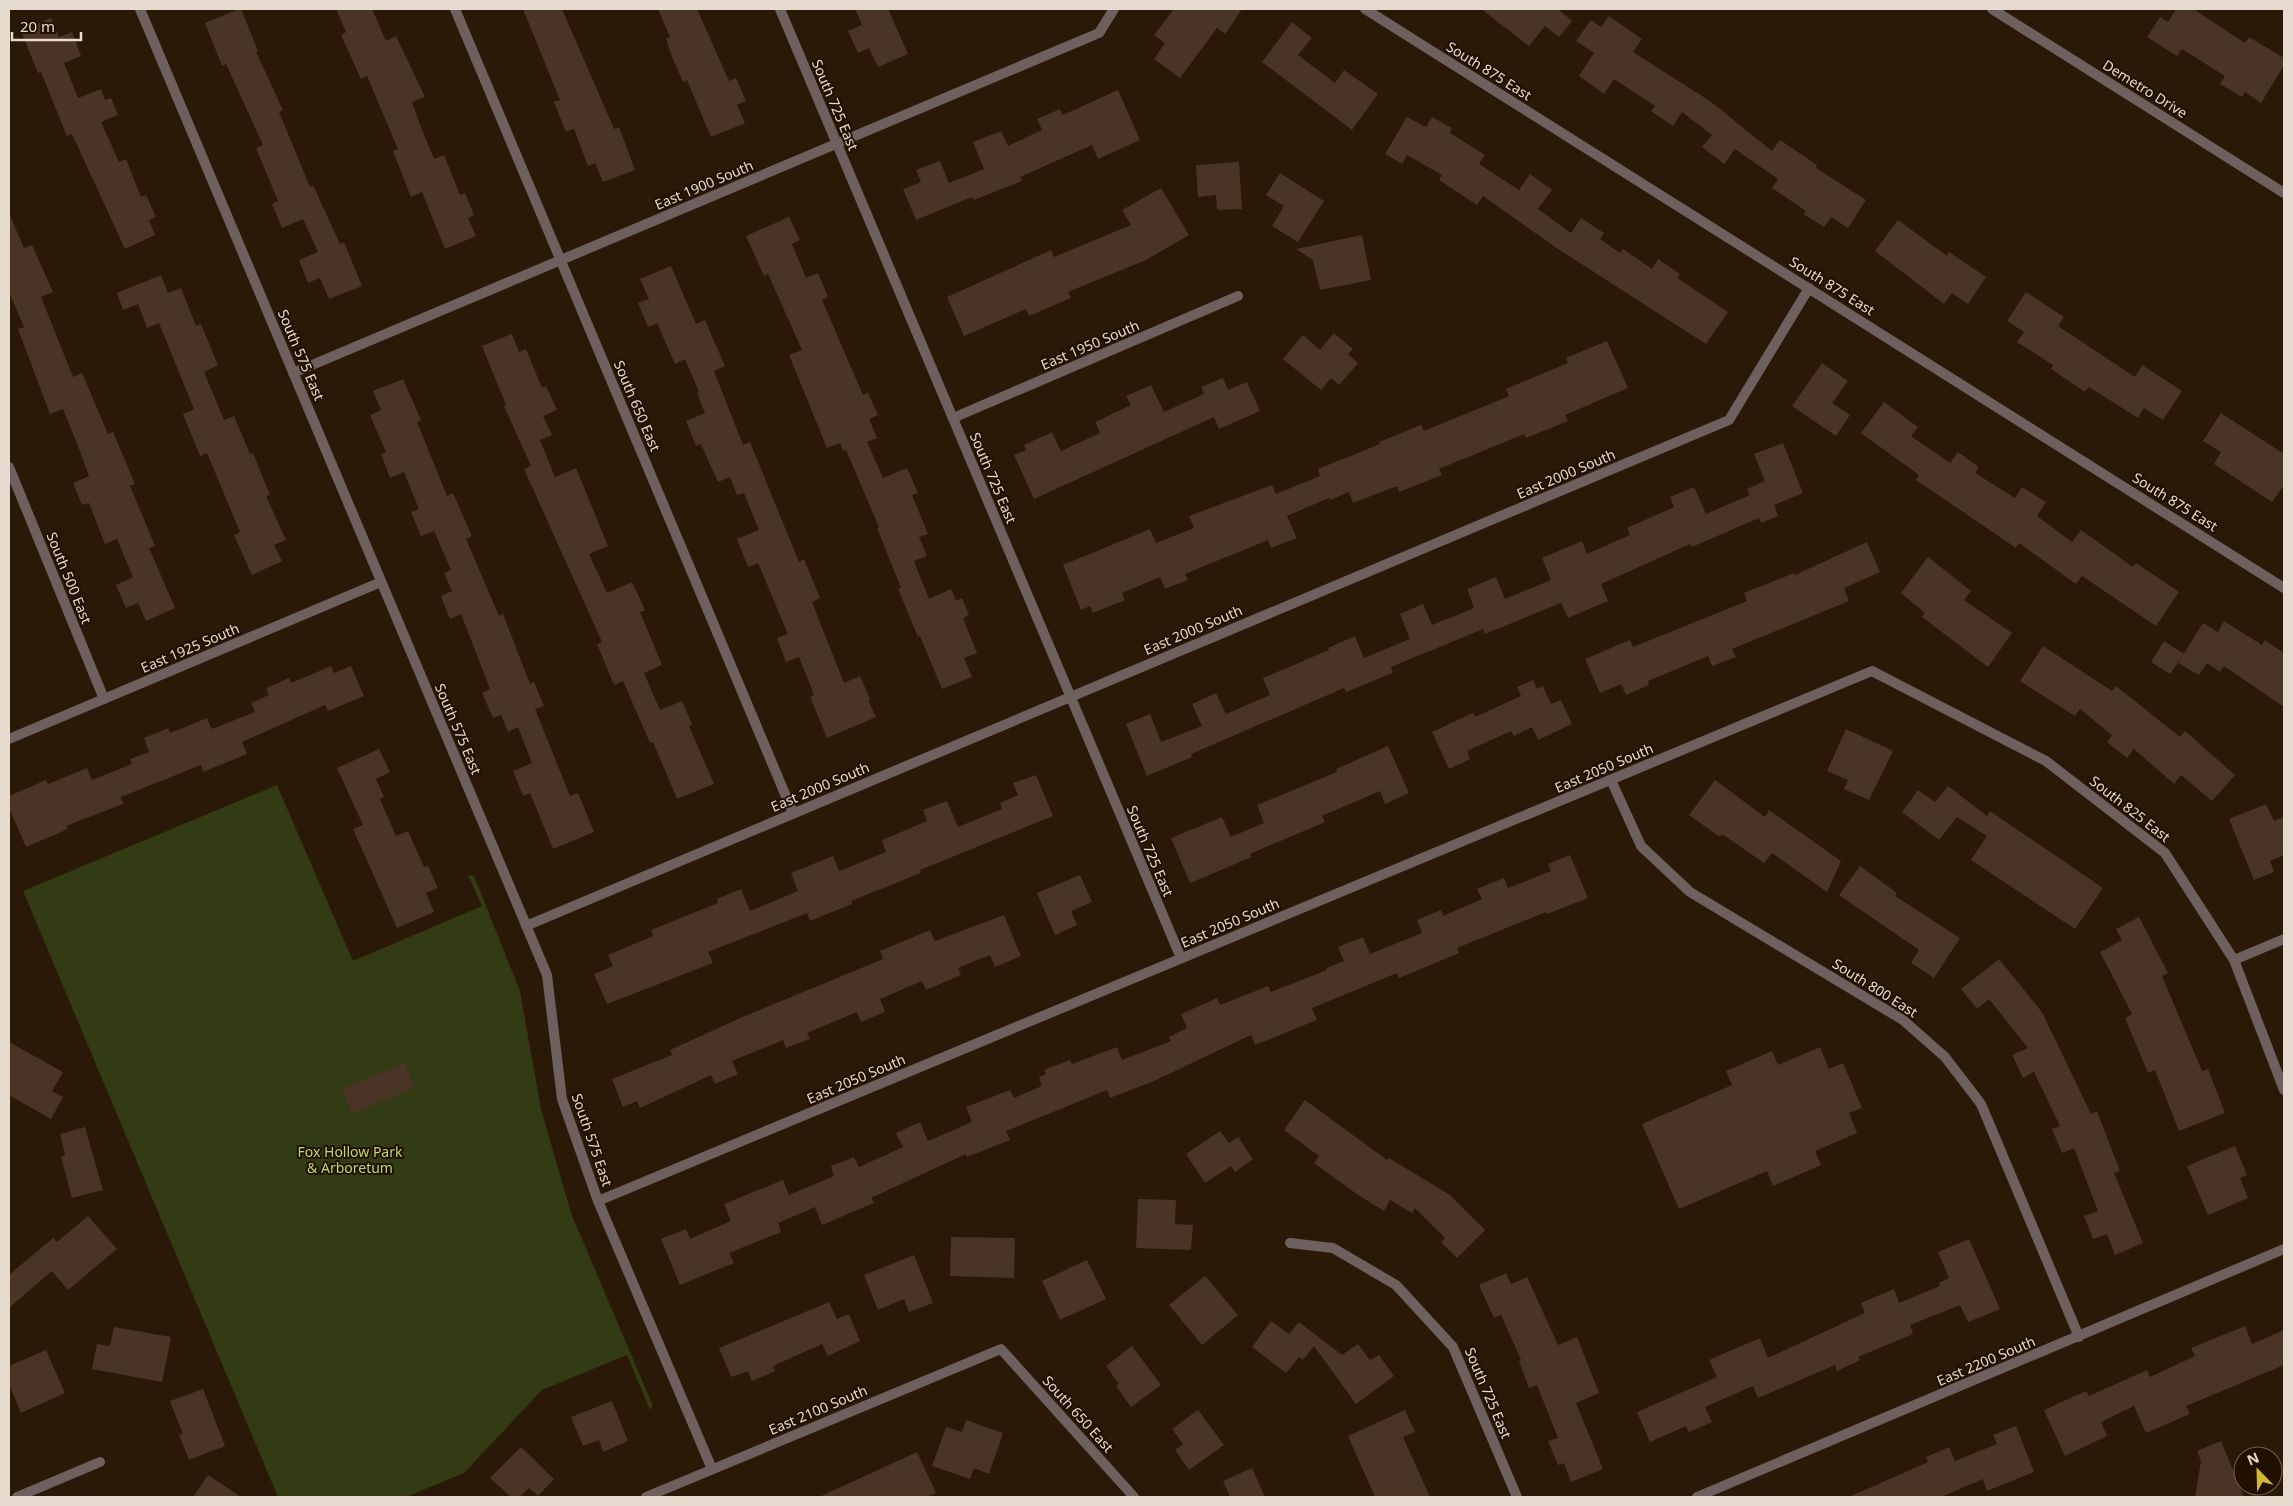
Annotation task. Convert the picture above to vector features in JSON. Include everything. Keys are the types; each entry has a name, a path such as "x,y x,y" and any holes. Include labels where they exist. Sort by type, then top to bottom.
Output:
{"street":[{"name":"South 575 East","path":"140,9 547,975 562,1099 598,1201 712,1469"},
{"name":"South 650 East","path":"455,9 793,813"},
{"name":"South 725 East","path":"780,9 1181,958"},
{"name":"East 1900 South","path":"293,373 1099,32 1114,9"},
{"name":"South 875 East","path":"1365,9 2284,588"},
{"name":"Demetro Drive","path":"1992,9 2284,193"},
{"name":"East 2000 South","path":"526,926 1729,420 1809,288"},
{"name":"East 1950 South","path":"953,418 1238,296"},
{"name":"South 500 East","path":"9,467 104,699"},
{"name":"East 1925 South","path":"9,739 381,582"},
{"name":"East 2050 South","path":"598,1201 1872,671"},
{"name":"South 825 East","path":"1872,671 2046,761 2165,853 2234,960 2284,1090"},
{"name":"South 800 East","path":"1611,780 1640,846 1690,892 1903,1020 1945,1057 1980,1104 2079,1337"},
{"path":"2234,960 2284,939"},
{"name":"South 725 East","path":"1290,1243 1333,1248 1396,1285 1453,1347 1517,1497"},
{"name":"East 2200 South","path":"1697,1497 2284,1249"},
{"name":"South 650 East","path":"1001,1349 1134,1497"},
{"name":"East 2100 South","path":"646,1497 1001,1349"},
{"path":"17,1497 100,1462"}],"green space":[{"name":"Fox Hollow Park & Arboretum","path":"277,785 353,961 482,906 468,875 474,876 520,991 541,1109 571,1213 653,1406 650,1410 627,1355 542,1390 464,1473 406,1497 278,1497 23,891"}],"building":[{"path":"241,9 258,51 256,52 283,110 279,112 310,187 313,185 340,244 344,242 362,286 329,299 320,278 308,283 299,260 318,252 303,219 282,228 272,204 278,201 256,148 263,145 226,64 222,66 205,23"},
{"path":"336,9 372,9 386,41 396,36 425,97 412,102 419,122 434,159 444,155 460,195 465,193 474,215 468,218 476,236 445,249 422,192 411,197 393,151 398,149 367,76 361,79 341,35 346,32"},
{"path":"523,9 562,9 614,129 619,127 635,170 603,182 595,163 588,166 574,129 566,132 554,102 560,100"},
{"path":"658,9 697,9 729,81 736,78 746,101 737,105 745,123 711,137 687,80 683,82 671,54 666,39 670,37"},
{"path":"855,9 888,9 908,54 878,67 869,48 858,53 848,31 862,25"},
{"path":"1174,9 1242,9 1225,34 1217,28 1180,78 1154,59 1165,43 1154,35"},
{"path":"1481,9 1558,9 1572,21 1559,37 1545,26 1529,46"},
{"path":"2176,9 2193,9 2245,43 2249,37 2284,58 2284,65 2261,103 2245,92 2242,97 2220,84 2225,76 2182,49 2177,56 2147,37 2160,17 2168,22"},
{"path":"1609,16 1642,39 1633,52 1710,101 1772,151 1780,140 1817,165 1816,168 1866,200 1848,228 1831,217 1824,227 1803,214 1806,211 1772,188 1778,179 1735,149 1724,164 1702,147 1712,135 1682,112 1673,126 1651,111 1655,106 1614,79 1604,94 1579,76 1594,53 1576,41 1591,20 1601,27"},
{"path":"51,18 59,37 72,32 81,56 64,63 78,98 101,89 105,100 111,98 118,115 101,122 119,162 126,159 141,197 146,195 156,217 149,220 155,235 125,249 72,134 67,136 41,72 38,73 21,31"},
{"path":"1292,22 1312,38 1298,55 1335,83 1344,70 1378,94 1352,130 1262,62"},
{"path":"1118,90 1140,140 1098,159 1092,145 1020,177 1022,181 974,200 972,197 916,220 903,189 921,182 916,170 940,161 949,183 984,169 973,142 1001,131 1008,146 1042,130 1037,119 1060,109 1063,115"},
{"path":"1407,117 1426,127 1432,117 1452,128 1450,133 1485,155 1479,164 1519,190 1530,174 1552,190 1538,209 1571,233 1581,218 1604,233 1600,239 1620,253 1623,249 1652,269 1658,259 1680,274 1677,278 1728,312 1706,344 1555,247 1483,196 1477,205 1439,180 1442,175 1407,155 1402,164 1385,154"},
{"path":"1239,162 1242,209 1217,210 1216,195 1198,197 1196,165"},
{"path":"1280,173 1324,201 1298,242 1272,226 1284,206 1266,195"},
{"path":"1161,188 1189,235 1146,260 1068,292 1071,298 1029,316 1026,309 964,336 947,297 1051,250 1054,257 1131,225 1122,210"},
{"path":"9,213 24,248 32,245 53,292 41,297 73,377 82,373 108,434 113,432 135,484 130,486 155,546 149,548 175,608 146,621 138,603 126,608 116,585 133,577 117,539 105,544 89,503 82,505 73,483 89,476 63,409 50,414 18,329 24,327 9,292"},
{"path":"789,217 800,240 792,244 806,278 818,273 828,297 822,300 863,395 868,393 878,415 869,419 877,438 867,442 883,478 907,468 918,493 912,495 928,534 919,537 927,556 914,561 929,599 951,589 956,601 962,598 969,615 963,618 977,653 964,658 972,677 942,689 898,589 901,588 877,528 879,527 846,450 843,451 840,443 827,448 789,355 802,350 768,274 764,276 746,236"},
{"path":"1898,220 1947,256 1949,252 1986,277 1968,304 1952,293 1944,304 1875,251"},
{"path":"1362,235 1371,280 1320,290 1313,260 1296,249"},
{"path":"671,266 696,324 705,320 725,366 714,371 743,445 750,442 799,562 804,559 820,598 812,602 844,683 860,676 876,717 827,738 810,697 814,695 799,657 786,662 777,638 788,634 758,563 748,567 737,539 759,530 744,493 737,495 730,477 718,482 701,444 696,446 686,421 705,413 697,393 699,392 685,359 675,364 657,323 648,327 638,303 649,299 640,279"},
{"path":"161,275 168,293 181,288 196,326 201,324 218,365 204,372 224,420 234,416 250,454 253,453 270,495 266,496 286,540 274,545 282,561 252,575 234,535 240,532 207,453 200,456 183,414 194,409 159,323 147,328 138,304 123,310 117,293"},
{"path":"2026,292 2064,317 2058,326 2135,377 2142,365 2182,391 2163,420 2144,408 2138,418 2089,387 2085,392 2051,369 2053,365 2017,342 2024,332 2007,321"},
{"path":"1334,333 1353,349 1348,354 1358,363 1339,385 1331,378 1321,390 1283,359 1303,335 1320,350"},
{"path":"512,334 519,352 526,349 542,388 546,386 557,410 543,416 552,435 540,440 555,477 576,468 608,546 589,554 607,593 632,582 645,610 640,612 662,665 644,673 660,710 682,701 692,724 689,726 714,784 677,799 653,742 650,743 623,681 614,685 597,644 602,642 524,469 531,466 504,406 506,405 482,346"},
{"path":"1607,341 1628,388 1565,415 1568,421 1526,438 1524,434 1439,469 1442,475 1399,492 1397,486 1353,503 1349,492 1330,500 1329,498 1287,516 1297,538 1271,548 1268,540 1185,574 1188,580 1165,589 1160,577 1122,593 1125,600 1093,613 1090,606 1081,610 1063,565 1150,529 1156,543 1194,528 1189,516 1272,485 1276,494 1320,476 1318,469 1380,444 1379,442 1421,425 1424,431 1509,396 1506,389 1568,363 1566,358"},
{"path":"1822,363 1848,381 1832,403 1850,415 1836,436 1792,406"},
{"path":"1223,378 1228,390 1247,382 1260,411 1219,429 1214,417 1034,499 1014,455 1026,450 1024,445 1052,432 1061,451 1100,433 1095,422 1131,405 1126,396 1151,385 1164,412 1204,394 1201,387"},
{"path":"403,379 421,420 417,422 447,496 453,493 472,536 466,539 499,616 503,614 530,684 534,682 544,706 535,709 570,796 578,793 594,832 553,849 530,793 523,796 513,771 532,763 518,727 508,732 501,715 493,718 482,693 490,689 461,614 450,619 441,596 452,591 444,573 451,570 434,531 421,536 411,512 419,509 404,472 390,478 381,454 386,452 370,415 381,410 373,391"},
{"path":"1884,402 1918,427 1911,436 1950,463 1958,452 1979,467 1975,473 2015,498 2022,487 2046,502 2037,516 2072,542 2081,530 2133,567 2136,563 2179,592 2156,626 2082,576 2076,584 2019,543 2016,548 1916,480 1919,475 1861,433"},
{"path":"2221,413 2284,454 2284,485 2272,502 2214,464 2221,452 2203,441"},
{"path":"1783,443 1803,493 1774,505 1778,516 1761,523 1759,518 1692,547 1690,544 1601,584 1608,601 1568,618 1561,603 1485,634 1483,629 1391,667 1393,673 1346,692 1344,688 1191,754 1192,757 1147,776 1126,724 1150,714 1161,742 1202,726 1192,704 1216,693 1226,714 1270,695 1263,678 1329,650 1328,648 1355,636 1364,658 1410,639 1400,614 1423,604 1432,625 1474,608 1467,589 1496,577 1505,599 1551,580 1542,558 1582,541 1587,554 1630,535 1627,528 1674,507 1670,497 1694,487 1706,514 1750,495 1747,489 1765,481 1754,454"},
{"path":"1867,542 1880,572 1844,588 1849,601 1732,649 1736,657 1712,666 1708,656 1648,681 1649,685 1626,695 1621,684 1600,693 1585,659 1630,640 1633,647 1747,601 1744,593 1794,573 1795,575"},
{"path":"1928,557 1971,591 1964,600 2012,633 1988,667 1922,617 1925,613 1901,593"},
{"path":"2224,621 2262,645 2265,640 2284,653 2284,707 2224,666 2220,672 2207,663 2199,675 2178,663 2203,623 2218,632"},
{"path":"2164,641 2184,654 2170,674 2151,662"},
{"path":"2043,646 2112,691 2116,686 2180,737 2185,731 2235,775 2212,801 2181,775 2174,784 2134,749 2127,758 2107,742 2112,735 2080,709 2075,716 2020,681"},
{"path":"331,666 334,673 351,666 364,696 328,711 325,705 242,742 247,754 203,772 201,765 121,797 123,804 66,826 68,829 26,847 9,808 9,796 46,780 48,784 87,768 92,780 132,764 130,759 149,752 144,738 168,728 170,733 207,718 212,729 255,712 251,703 269,695 266,688 289,678 291,683"},
{"path":"1533,680 1537,689 1543,686 1551,704 1561,700 1572,724 1538,740 1532,727 1514,736 1511,731 1467,751 1470,759 1449,769 1432,732 1473,713 1475,717 1521,696 1517,687"},
{"path":"1846,729 1893,751 1869,800 1844,789 1848,780 1827,771"},
{"path":"1388,746 1409,793 1385,804 1380,791 1322,816 1325,822 1250,854 1252,857 1190,883 1171,838 1222,817 1231,837 1264,823 1257,805 1337,772 1336,769"},
{"path":"379,749 390,772 376,779 384,797 380,799 396,836 408,831 424,867 428,866 438,888 426,893 434,912 397,928 353,829 363,825 337,768"},
{"path":"1036,775 1053,816 920,870 921,873 851,901 852,904 810,921 807,913 708,952 713,963 607,1004 594,974 613,966 608,955 653,936 651,930 718,903 717,899 741,889 750,911 798,891 791,873 833,856 839,871 886,852 882,840 927,821 923,810 947,801 958,827 1002,809 1000,803 1018,795 1013,783"},
{"path":"1715,780 1765,817 1769,810 1841,861 1827,892 1772,853 1764,863 1722,834 1720,837 1689,815"},
{"path":"1948,786 1987,816 1990,811 2103,888 2075,929 1971,860 1987,836 1957,817 1939,840 1902,812 1918,790 1935,802"},
{"path":"2266,804 2274,821 2284,817 2284,855 2270,861 2274,872 2254,880 2229,819"},
{"path":"1570,855 1588,898 1547,914 1546,912 1457,948 1459,953 1399,978 1397,973 1312,1008 1317,1020 1255,1045 1251,1035 1154,1081 1110,1098 1107,1090 1006,1131 1010,1140 967,1157 966,1154 871,1198 874,1203 822,1225 815,1207 778,1223 781,1232 729,1253 734,1263 680,1285 661,1239 686,1229 690,1239 731,1221 724,1204 783,1180 789,1195 834,1176 831,1166 854,1157 859,1167 903,1147 896,1133 920,1122 928,1141 972,1122 966,1107 1010,1090 1014,1098 1042,1086 1039,1077 1046,1074 1044,1070 1070,1060 1072,1064 1117,1047 1122,1060 1171,1041 1169,1037 1187,1028 1181,1014 1217,998 1220,1005 1268,986 1271,992 1327,970 1326,968 1344,961 1338,947 1363,937 1370,954 1422,933 1417,920 1441,910 1443,916 1482,899 1477,889 1504,878 1508,888 1551,871 1548,864"},
{"path":"1860,866 1897,893 1895,896 1960,938 1934,978 1911,963 1919,950 1839,895"},
{"path":"1080,875 1092,902 1071,911 1077,925 1055,935 1037,893"},
{"path":"1004,915 1021,956 995,967 990,955 958,968 961,975 926,990 922,981 880,999 885,1012 861,1022 857,1012 807,1033 810,1039 786,1048 783,1040 732,1061 738,1074 715,1084 711,1075 640,1108 637,1101 623,1107 612,1079 672,1055 670,1050 738,1019 883,959 880,951 930,930 935,941"},
{"path":"2139,917 2168,973 2162,976 2202,1071 2208,1069 2225,1113 2179,1131 2155,1070 2148,1073 2125,1018 2132,1014 2100,952 2122,940 2116,929"},
{"path":"1999,959 2042,1012 2091,1114 2097,1111 2120,1171 2114,1173 2143,1243 2115,1255 2107,1234 2093,1239 2084,1216 2098,1211 2074,1148 2062,1153 2052,1129 2060,1126 2034,1072 2023,1078 2012,1055 2028,1048 1989,999 1977,1009 1961,989"},
{"path":"9,1042 63,1072 52,1091 63,1097 51,1119 9,1095"},
{"path":"1820,1047 1829,1069 1843,1063 1862,1108 1849,1113 1857,1133 1815,1151 1821,1165 1773,1186 1767,1171 1679,1209 1642,1124 1732,1085 1726,1071 1772,1051 1778,1065"},
{"path":"404,1063 415,1087 352,1114 342,1089"},
{"path":"1305,1100 1387,1160 1389,1158 1450,1195 1485,1230 1457,1258 1441,1242 1445,1238 1415,1208 1412,1213 1390,1200 1384,1211 1358,1195 1314,1163 1319,1156 1284,1130"},
{"path":"85,1127 103,1190 72,1198 61,1157 65,1155 60,1134"},
{"path":"1220,1131 1229,1143 1238,1137 1253,1159 1235,1172 1231,1166 1205,1183 1186,1154"},
{"path":"2235,1146 2247,1175 2240,1178 2248,1198 2208,1215 2187,1166"},
{"path":"1138,1199 1176,1200 1175,1224 1193,1225 1191,1250 1136,1248"},
{"path":"88,1216 117,1249 68,1290 52,1271 9,1308 9,1275 53,1238 57,1242"},
{"path":"951,1237 1015,1238 1014,1278 950,1276"},
{"path":"1969,1239 2000,1309 1968,1322 1960,1305 1910,1325 1913,1334 1858,1357 1860,1360 1837,1371 1835,1365 1758,1398 1753,1386 1705,1407 1712,1422 1689,1432 1686,1426 1650,1442 1637,1412 1717,1377 1709,1360 1760,1338 1768,1358 1865,1313 1861,1303 1894,1289 1899,1303 1940,1286 1939,1283 1949,1278 1938,1252"},
{"path":"914,1255 933,1303 909,1312 904,1299 878,1310 864,1275"},
{"path":"1087,1260 1106,1299 1060,1320 1042,1281"},
{"path":"1506,1273 1511,1284 1527,1277 1558,1345 1577,1337 1599,1393 1576,1403 1603,1469 1571,1482 1564,1463 1558,1465 1548,1441 1558,1438 1537,1385 1529,1388 1519,1361 1521,1360 1501,1315 1494,1318 1479,1285"},
{"path":"1205,1276 1238,1315 1202,1345 1169,1305"},
{"path":"829,1302 837,1319 849,1314 860,1341 828,1356 822,1344 773,1366 775,1371 752,1381 748,1371 731,1377 719,1348"},
{"path":"1271,1321 1289,1334 1299,1322 1342,1355 1358,1344 1370,1360 1379,1355 1394,1376 1356,1404 1314,1346 1303,1360 1299,1357 1286,1373 1252,1347"},
{"path":"2245,1326 2252,1344 2284,1330 2284,1365 2186,1406 2190,1414 2146,1433 2134,1406 2101,1422 2107,1436 2065,1456 2044,1410 2086,1391 2089,1396 2147,1370 2150,1377 2195,1356 2191,1348"},
{"path":"114,1327 171,1337 162,1382 92,1369 97,1344 110,1346"},
{"path":"1132,1346 1161,1385 1131,1407 1116,1386 1119,1384 1106,1366"},
{"path":"46,1350 65,1393 21,1413 9,1384 9,1366"},
{"path":"203,1389 225,1446 189,1460 179,1435 183,1434 170,1401"},
{"path":"612,1401 628,1441 603,1452 599,1440 583,1446 571,1417"},
{"path":"1198,1410 1224,1445 1189,1470 1175,1450 1183,1444 1172,1429"},
{"path":"1405,1410 1415,1432 1403,1437 1430,1497 1375,1497 1348,1436"},
{"path":"966,1420 1003,1433 989,1474 974,1468 970,1479 932,1466 946,1427 962,1432"},
{"path":"2016,1426 2034,1472 1987,1491 1983,1479 1941,1497 1849,1497 1928,1462 1926,1457 1949,1447 1955,1461 1997,1444 1993,1435"},
{"path":"2221,1441 2233,1470 2233,1496 2244,1497 2195,1497 2201,1461 2197,1451"},
{"path":"521,1447 554,1479 538,1496 529,1488 519,1497 511,1497 490,1478"},
{"path":"917,1452 936,1493 926,1497 819,1497"},
{"path":"1252,1468 1265,1497 1230,1497 1223,1481"},
{"path":"208,1475 241,1497 193,1497"}]}
